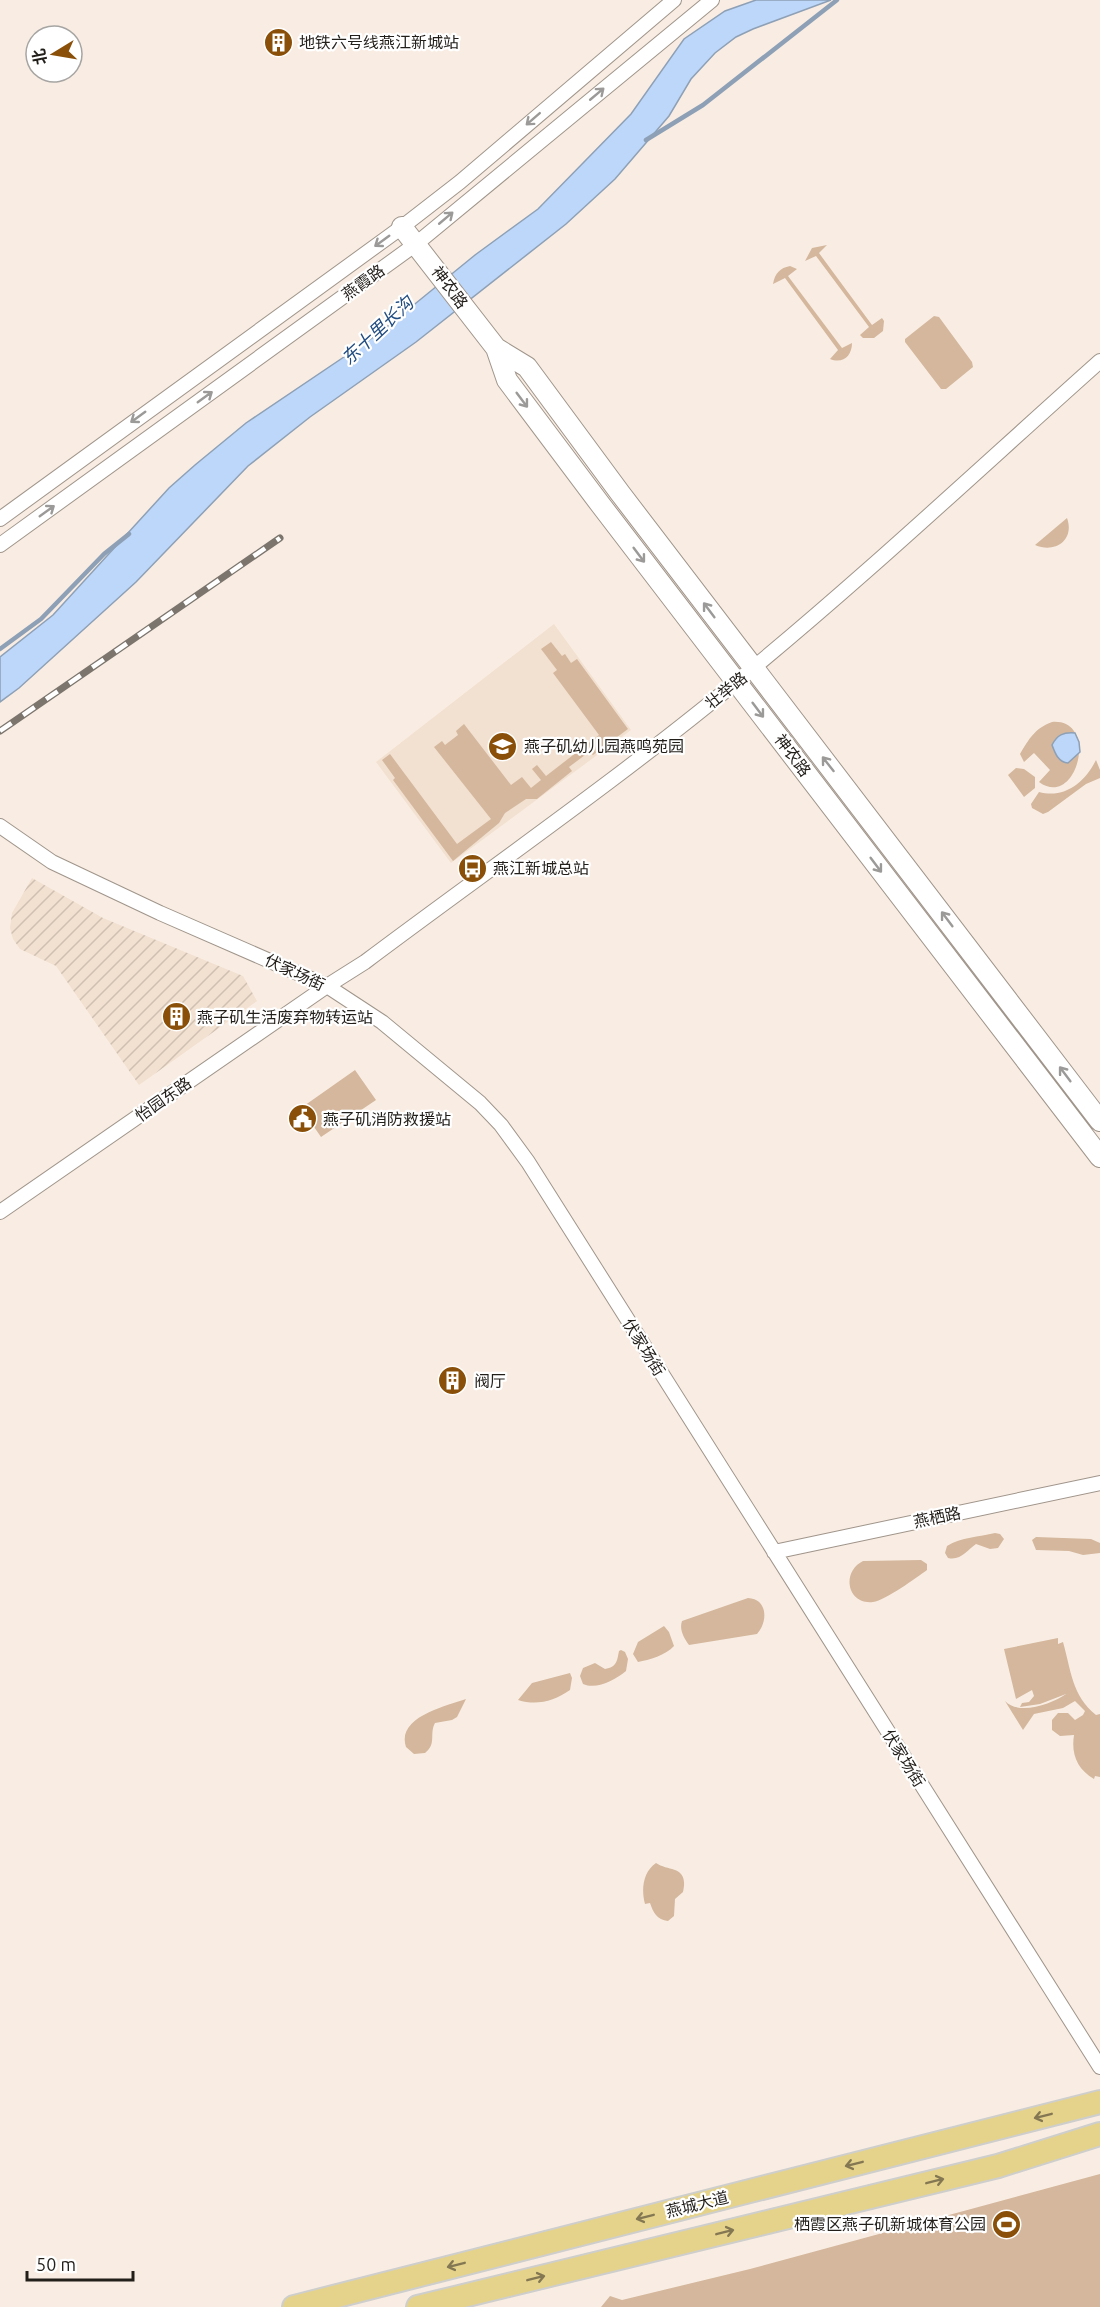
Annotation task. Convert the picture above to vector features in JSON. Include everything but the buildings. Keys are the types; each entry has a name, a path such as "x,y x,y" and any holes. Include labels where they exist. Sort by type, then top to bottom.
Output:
{"main road":[{"name":"燕城大道","path":"294,2307 1100,2102"},
{"name":"燕城大道","path":"418,2307 458,2303 998,2166 1100,2134"}],"street":[{"name":"燕霞路","path":"0,519 460,182 674,0"},
{"name":"燕霞路","path":"0,545 416,244 712,0"},
{"name":"神农路","path":"402,226 496,348 507,380 1100,1157"},
{"name":"神农路","path":"496,348 527,367 753,668 1100,1121"},
{"name":"壮举路","path":"327,986 365,962 670,735 736,682 1100,362"},
{"name":"伏家场街","path":"0,826 52,862 160,913 327,986 382,1022 480,1103 501,1125 528,1162 1100,2067"},
{"name":"怡园东路","path":"0,1212 327,986"},
{"name":"燕栖路","path":"774,1552 1100,1483"}],"shaded area":[{"path":"827,245 819,253 872,325 882,318 884,321 883,331 874,338 863,338 860,335 869,327 816,256 805,261 812,248"},
{"path":"790,266 797,269 788,276 842,348 852,343 850,352 843,360 830,359 838,350 785,278 773,284 778,272"},
{"path":"934,316 939,317 972,362 973,367 946,389 941,389 905,342 905,339"},
{"path":"1067,518 1068,533 1062,543 1050,548 1035,545"},
{"name":"燕子矶幼儿园燕鸣苑园","path":"554,624 631,730 451,863 376,762"},
{"path":"551,642 562,656 565,654 571,663 577,659 628,729 593,755 589,752 569,767 572,771 537,799 526,799 505,813 499,823 453,861 393,780 395,778 382,760 390,754 457,844 491,819 434,747 442,741 445,745 458,735 456,731 464,724 511,785 522,777 531,788 541,780 532,769 537,765 546,776 599,735 553,673 557,670 541,649"},
{"path":"1052,722 1067,725 1076,734 1079,747 1078,761 1072,774 1064,784 1052,787 1039,782 1050,770 1034,753 1024,762 1020,754 1037,731"},
{"path":"1096,760 1100,778 1086,784 1048,812 1043,814 1032,808 1031,804 1039,792 1048,794 1066,791 1080,782"},
{"path":"1016,768 1024,769 1035,777 1035,788 1024,797 1008,775"},
{"path":"32,878 103,918 243,976 257,1001 139,1085 56,966 20,949 13,939 10,928 12,913"},
{"path":"355,1070 376,1100 321,1137 301,1108"},
{"path":"995,1533 1000,1534 1004,1539 998,1548 990,1549 976,1544 953,1559 948,1558 945,1553 947,1546 952,1543"},
{"path":"1036,1537 1091,1539 1100,1543 1100,1553 1083,1555 1069,1551 1036,1550 1032,1540"},
{"path":"921,1560 927,1564 927,1570 879,1600 864,1602 857,1598 850,1587 852,1572 863,1561"},
{"path":"748,1598 755,1599 763,1607 763,1623 757,1634 689,1645 682,1631 682,1621"},
{"path":"664,1626 674,1646 662,1654 638,1662 633,1654 638,1642"},
{"path":"1058,1638 1058,1644 1063,1642 1077,1691 1088,1708 1096,1715 1100,1714 1100,1777 1095,1776 1094,1779 1083,1771 1076,1760 1073,1748 1074,1735 1060,1736 1052,1730 1052,1720 1058,1713 1068,1713 1075,1720 1083,1715 1085,1711 1075,1701 1063,1708 1034,1714 1023,1730 1005,1701 1018,1708 1036,1707 1066,1694 1040,1704 1020,1707 1022,1703 1029,1702 1034,1696 1032,1690 1016,1699 1004,1649"},
{"path":"621,1650 625,1652 628,1659 626,1671 600,1685 583,1684 580,1676 583,1668 595,1663 605,1669 612,1667"},
{"path":"570,1673 572,1678 570,1690 558,1697 532,1703 518,1700 532,1683"},
{"path":"466,1699 457,1717 435,1723 429,1750 425,1753 414,1754 406,1747 405,1737 408,1728 415,1720 436,1709"},
{"path":"656,1863 681,1873 683,1877 683,1892 675,1899 674,1916 668,1921 658,1917 650,1903 645,1904 643,1887 648,1871"},
{"name":"栖霞区燕子矶新城体育公园","path":"1100,2174 1100,2307 601,2307 610,2296 622,2300 750,2269"}],"water":[{"path":"756,0 831,0 753,29 736,37 715,53 691,79 669,116 615,179 566,224 416,342 310,417 248,466 136,582 19,688 0,702 0,657 53,615 169,488 246,423 378,334 475,255 538,209 631,114 684,39 725,11"},
{"path":"1075,733 1080,752 1068,763 1062,761 1057,757 1052,745 1061,735"}],"waterway":[{"name":"东十里长沟","path":"646,140 703,105 837,0"},
{"name":"东十里长沟","path":"0,649 41,619 104,554 129,534"}],"railway":[{"path":"0,731 280,538"}],"place":[{"name":"地铁六号线燕江新城站","path":"278,42"},
{"name":"燕子矶幼儿园燕鸣苑园","path":"503,746"},
{"name":"燕江新城总站","path":"472,868"},
{"name":"燕子矶生活废弃物转运站","path":"176,1017"},
{"name":"燕子矶消防救援站","path":"302,1119"},
{"name":"阀厅","path":"453,1381"},
{"name":"栖霞区燕子矶新城体育公园","path":"1007,2224"}]}
